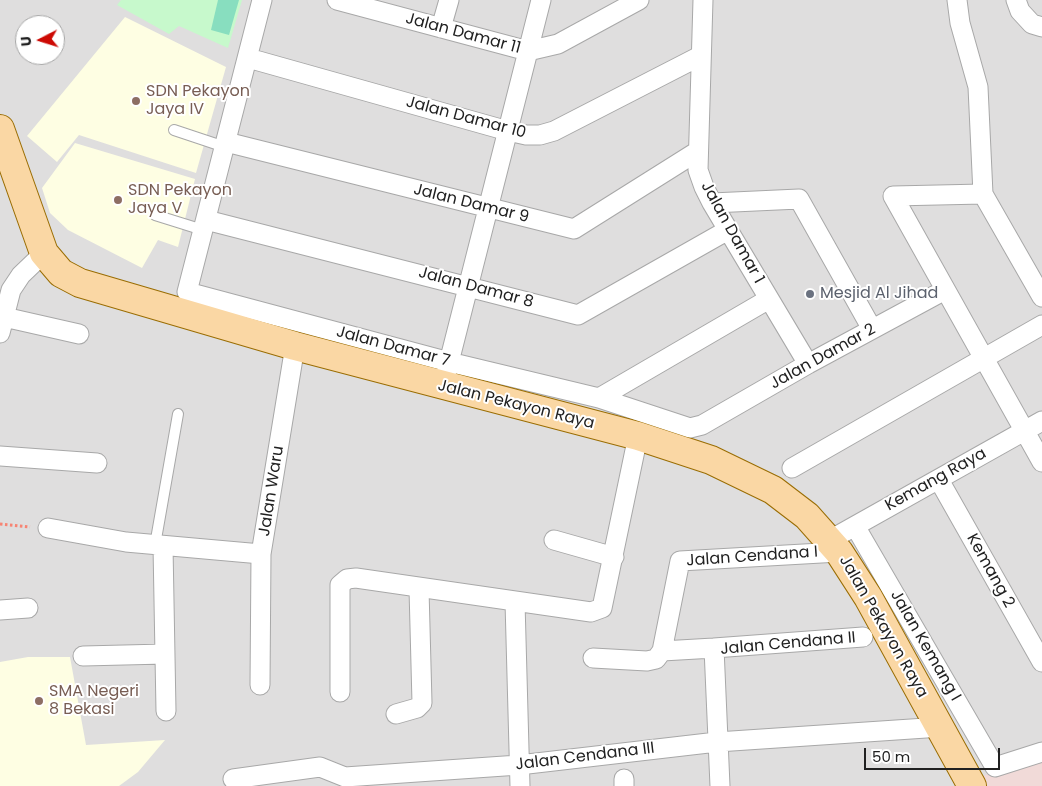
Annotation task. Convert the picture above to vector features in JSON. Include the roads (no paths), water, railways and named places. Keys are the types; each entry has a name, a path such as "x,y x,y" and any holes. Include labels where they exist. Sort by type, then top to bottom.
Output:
{"main road":[{"name":"Jalan Pekayon Raya","path":"0,129 44,252 61,273 80,283 295,346 446,374 711,460 773,490 807,516 834,546 868,597 972,786"}],"street":[{"path":"205,225 262,0"},
{"name":"Jalan Damar 11","path":"336,0 368,4 441,28 528,51 558,44 636,1"},
{"path":"441,28 449,0"},
{"path":"446,374 541,0"},
{"name":"Jalan Damar 1","path":"702,0 698,170 704,188 712,203 808,364"},
{"path":"956,0 960,23 978,87 983,194 1042,297"},
{"path":"1016,0 1020,11 1032,24 1042,27"},
{"name":"Jalan Damar 10","path":"248,58 508,131 526,135 540,135 554,131 700,56"},
{"name":"Jalan Damar 9","path":"226,145 574,229 698,151"},
{"path":"983,194 893,196 1042,462"},
{"path":"712,203 798,199 872,329"},
{"name":"Jalan Damar 8","path":"205,225 469,285 578,315 728,230"},
{"name":"Jalan Damar 7","path":"205,225 188,292 446,374 599,398 690,428 702,425"},
{"path":"44,252 21,275 12,290 2,325 79,334"},
{"name":"Jalan Damar 2","path":"702,425 808,364 945,290"},
{"path":"599,398 768,299"},
{"path":"792,468 1042,325"},
{"name":"Jalan Waru","path":"48,528 159,546 262,554 295,346"},
{"name":"Kemang Raya","path":"834,546 855,526 1042,420"},
{"path":"340,692 340,585 347,579 356,578 419,589 591,612 602,608 638,436"},
{"path":"0,456 97,463"},
{"name":"Kemang 2","path":"939,480 1042,662"},
{"name":"Jalan Kemang I","path":"855,526 995,766 1042,752"},
{"path":"554,540 614,557"},
{"path":"159,546 166,711"},
{"name":"Jalan Cendana I","path":"662,651 680,561 834,546"},
{"path":"260,686 262,554"},
{"path":"396,714 417,708 422,701 419,589"},
{"path":"515,602 520,786"},
{"path":"0,610 28,608"},
{"name":"Jalan Cendana II","path":"720,786 714,648 863,637"},
{"path":"593,658 647,661 656,659 662,651 714,648"},
{"path":"82,656 165,654"},
{"name":"Jalan Cendana III","path":"233,779 320,766 345,777 474,777 519,765 717,742 941,727"}],"lane":[{"path":"174,130 226,145"},
{"path":"155,215 205,225"},
{"path":"159,546 178,414"}],"place":[{"name":"SDN Pekayon Jaya IV","path":"136,101"},
{"name":"SDN Pekayon Jaya V","path":"118,200"},
{"name":"Mesjid Al Jihad","path":"810,294"},
{"name":"SMA Negeri 8 Bekasi","path":"39,701"}]}
